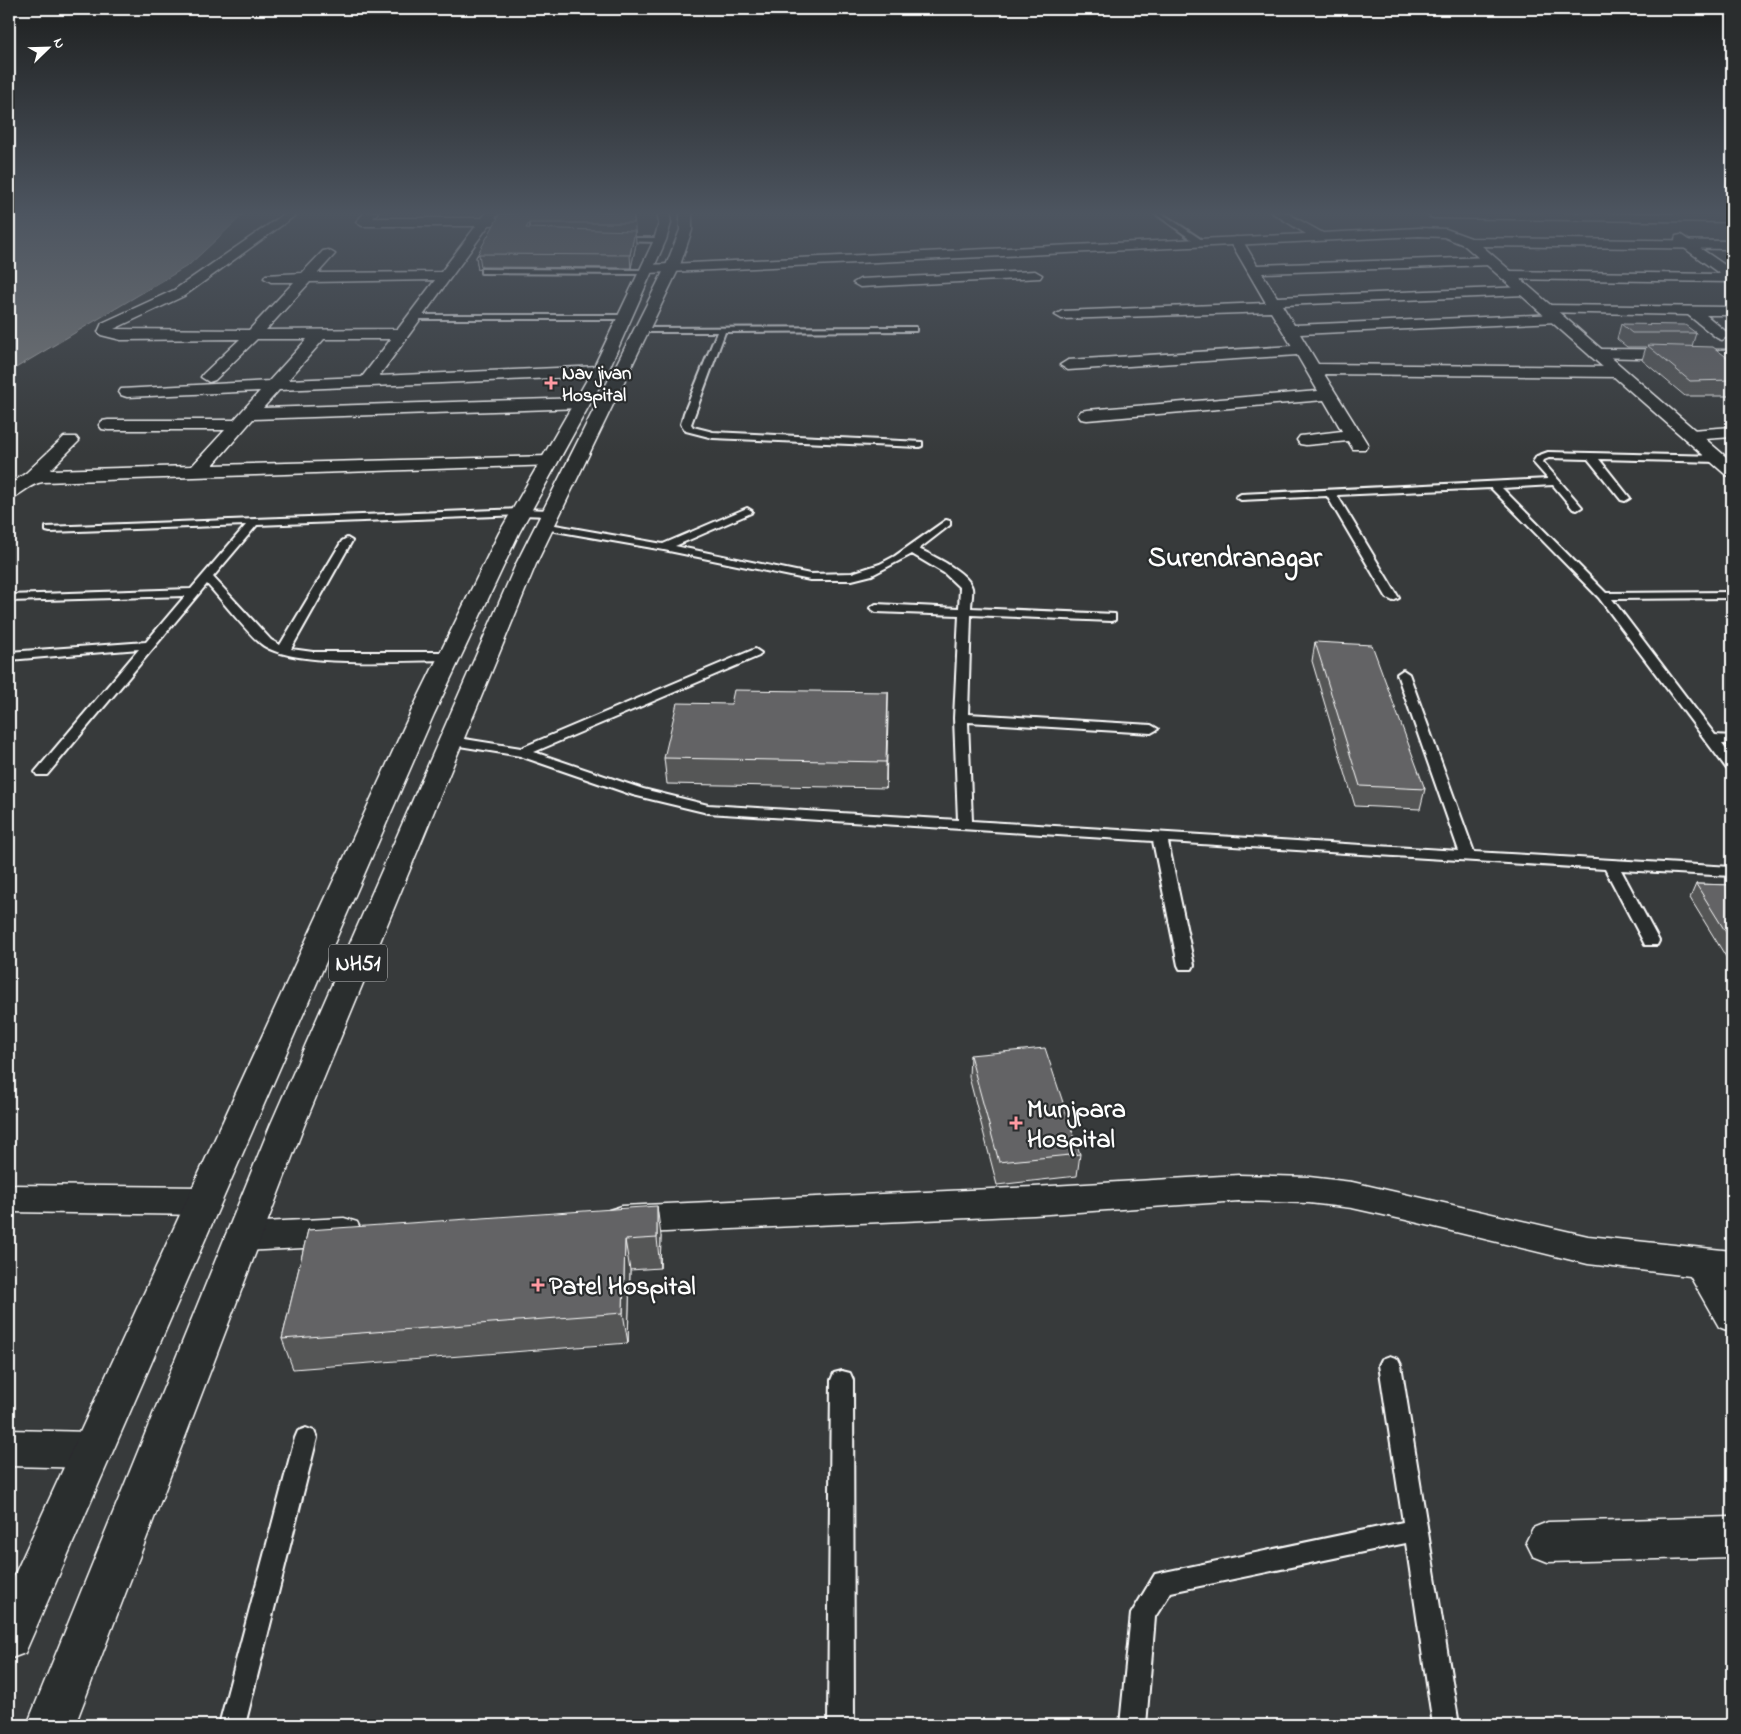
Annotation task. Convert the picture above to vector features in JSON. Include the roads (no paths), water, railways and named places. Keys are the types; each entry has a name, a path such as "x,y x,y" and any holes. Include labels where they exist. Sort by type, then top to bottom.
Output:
{"main road":[{"path":"179,293 119,319 107,326 106,332 121,335 401,334"},
{"path":"207,404 214,382 253,334 292,293"},
{"path":"367,382 432,293"},
{"name":"NH51","path":"9,1637 91,1450 422,714 450,656 539,517 634,323 646,293"},
{"path":"1267,293 1355,440 1306,440"},
{"path":"1062,315 1487,293"},
{"path":"1526,293 1727,465"},
{"path":"1289,330 1551,314 1691,310 1732,311"},
{"path":"1691,310 1722,335"},
{"name":"NH51","path":"52,1725 287,1126 526,564 539,517 549,461 600,371 634,323"},
{"path":"197,472 320,334"},
{"path":"1068,365 1300,350"},
{"path":"1597,354 1732,355"},
{"path":"1312,369 1619,372"},
{"path":"128,392 214,382 276,385 600,371"},
{"path":"1087,415 1327,395"},
{"path":"108,425 582,403"},
{"path":"121,410 158,409"},
{"path":"1690,434 1732,432"},
{"path":"9,493 32,478 70,441"},
{"path":"32,478 549,461"},
{"path":"589,1221 1034,1201 1238,1188 1300,1190 1352,1195 1397,1204 1588,1250 1717,1264 1732,1316"},
{"path":"9,1198 203,1201"},
{"path":"243,1237 372,1231"},
{"path":"9,1448 91,1450"},
{"path":"1548,1542 1732,1538"}],"lane":[{"path":"414,317 634,323 722,330 913,329"},
{"path":"722,330 689,413 686,424 689,429 713,435 919,444"},
{"path":"1578,507 1538,462 1540,458 1548,455 1591,456 1727,465"},
{"path":"1591,456 1625,498"},
{"path":"1241,497 1555,482"},
{"path":"1494,485 1603,596 1732,766"},
{"path":"1330,492 1393,598"},
{"path":"664,547 747,511"},
{"path":"50,529 254,522 539,517 664,547 810,577 832,579 852,578 874,572 912,549 946,523"},
{"path":"42,772 254,522"},
{"path":"283,651 347,540"},
{"path":"912,549 959,577 966,588 961,718 965,825"},
{"path":"207,577 267,644 283,651 313,656 450,656"},
{"path":"9,598 194,592"},
{"path":"1603,596 1732,595"},
{"path":"876,608 1111,618"},
{"path":"9,656 150,645"},
{"path":"522,752 755,653"},
{"path":"1403,674 1468,856"},
{"path":"961,718 1151,729"},
{"path":"1712,739 1732,740"},
{"path":"452,741 522,752 638,792 708,809 1732,872"},
{"path":"1160,837 1186,965"},
{"path":"1611,865 1651,941"},
{"path":"1390,1365 1446,1725"},
{"path":"841,1725 842,1380"},
{"path":"232,1725 306,1438"},
{"path":"1132,1725 1143,1614 1164,1582 1416,1530"}],"place":[{"name":"Nav jivan Hospital","path":"551,383"},
{"name":"Munjpara Hospital","path":"1016,1123"},
{"name":"Patel Hospital","path":"538,1285"}],"district":[{"name":"Surendranagar","path":"1235,556"}]}
